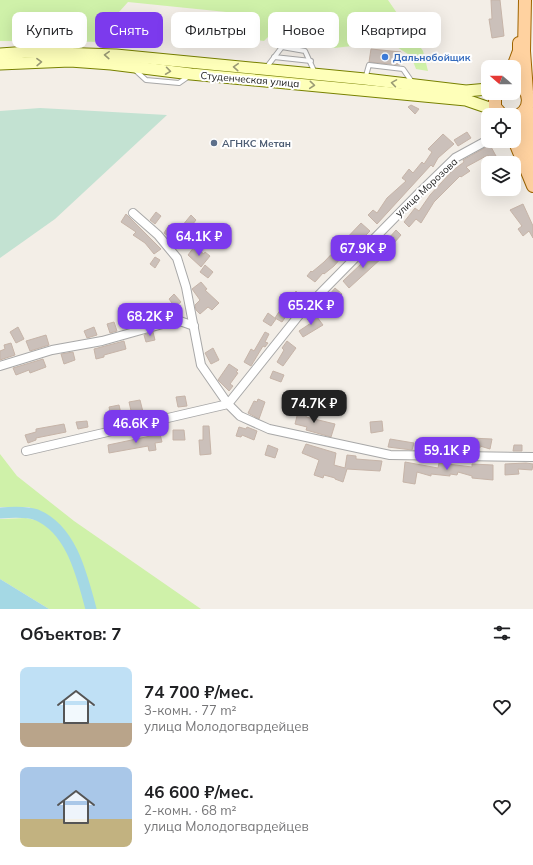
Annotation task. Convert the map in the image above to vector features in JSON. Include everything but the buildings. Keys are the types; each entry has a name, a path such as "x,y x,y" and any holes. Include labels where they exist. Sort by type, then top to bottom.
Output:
{"main road":[{"path":"516,60 519,51 520,0"},
{"path":"526,0 524,50 528,103 527,150 533,168"},
{"name":"Студенческая улица","path":"0,54 28,52 116,55 365,79 466,91 481,90"},
{"name":"Студенческая улица","path":"0,64 70,61 132,65 191,74 460,99 488,108"},
{"path":"521,86 527,92"},
{"path":"521,113 527,108"},
{"path":"517,148 533,186"}],"street":[{"name":"улица Морозова","path":"228,404 300,314 455,158 481,144"},
{"path":"134,213 158,235 177,258 186,287 201,365 228,404 240,416 269,428 390,456 533,457"},
{"path":"0,366 52,350 102,341 177,320 194,326"},
{"path":"26,452 228,404"}],"lane":[{"path":"265,69 282,47 301,49 308,54 315,74"},
{"path":"274,57 311,61"}],"green space":[{"path":"0,0 388,0 396,12 347,12 347,47 339,47 339,12 268,12 268,37 264,41 260,40 260,12 226,12 128,2 119,12 95,12 95,42 87,42 87,12 12,12 12,41 0,41"},
{"path":"398,48 421,48 428,71 416,69 411,56"},
{"path":"40,108 167,115 55,219 0,258 0,111"},
{"path":"0,454 17,476 74,521 201,609 49,609 0,579 0,519 26,518 59,525 29,507 0,507"}],"water":[{"path":"0,579 49,609 0,609"}],"waterway":[{"path":"0,513 24,512 37,515 49,522 59,531 74,555 84,582 91,609"}],"place":[{"name":"Дальнобойщик","path":"385,57"},
{"name":"АГНКС Метан","path":"214,143"}]}
